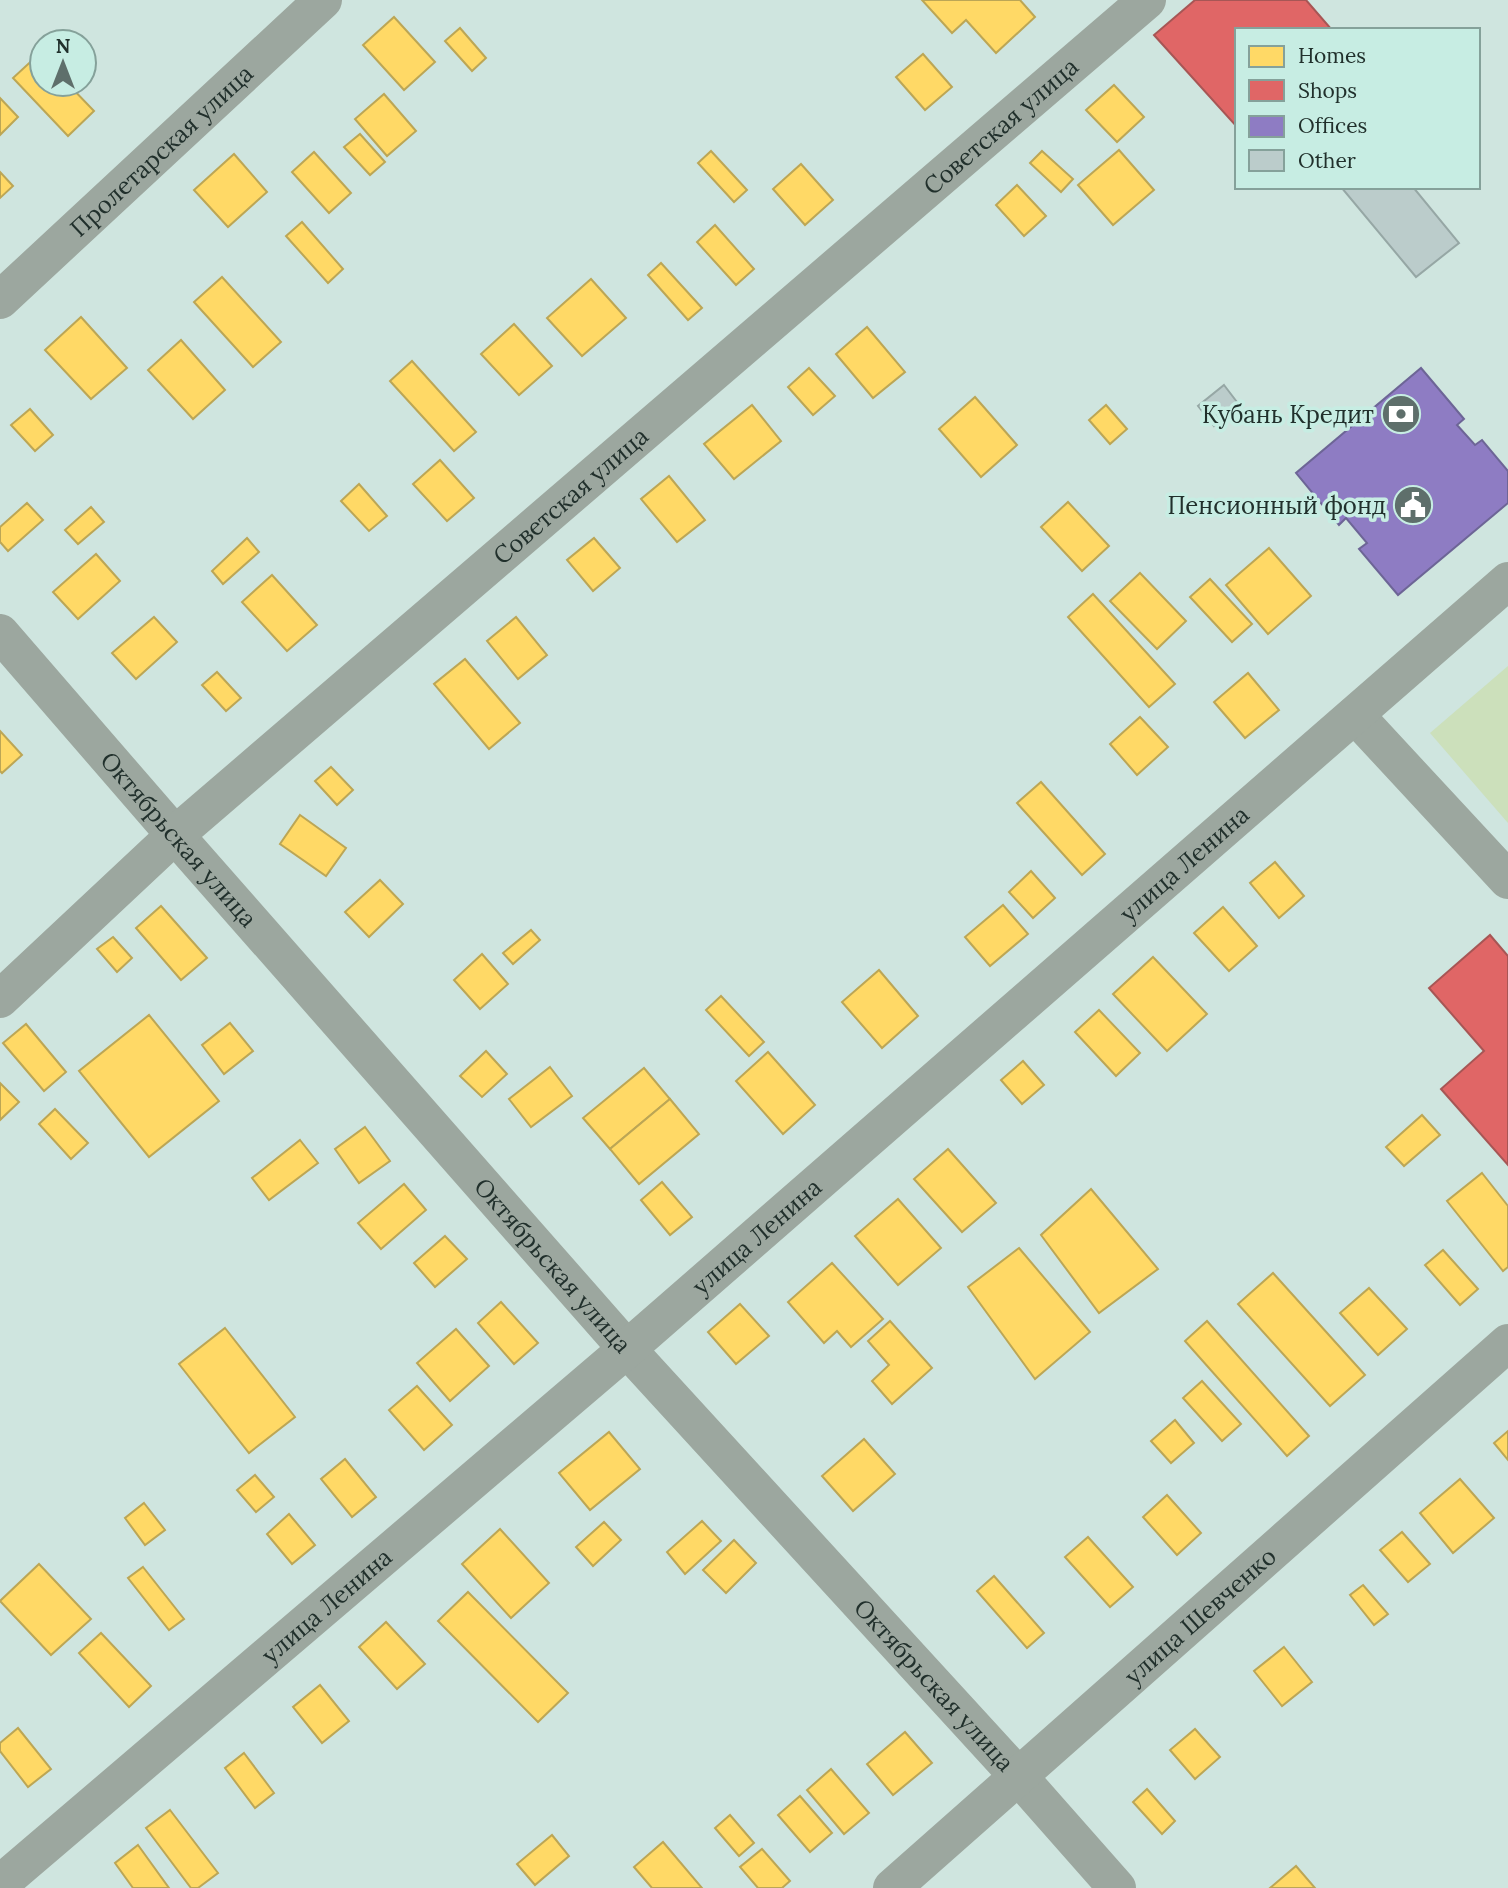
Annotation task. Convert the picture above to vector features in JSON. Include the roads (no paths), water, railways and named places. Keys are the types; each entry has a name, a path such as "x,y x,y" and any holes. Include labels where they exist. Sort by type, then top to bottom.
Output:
{"street":[{"name":"Пролетарская улица","path":"0,300 323,0"},
{"name":"Советская улица","path":"0,999 175,835 1147,0"},
{"name":"улица Ленина","path":"0,1884 627,1349 1508,581"},
{"name":"Октябрьская улица","path":"0,633 627,1349 1019,1777 1116,1888"},
{"path":"1355,715 1508,880"},
{"name":"улица Шевченко","path":"892,1888 1508,1343"}],"place":[{"name":"Кубань Кредит","path":"1401,414"},
{"name":"Пенсионный фонд","path":"1413,505"}]}
